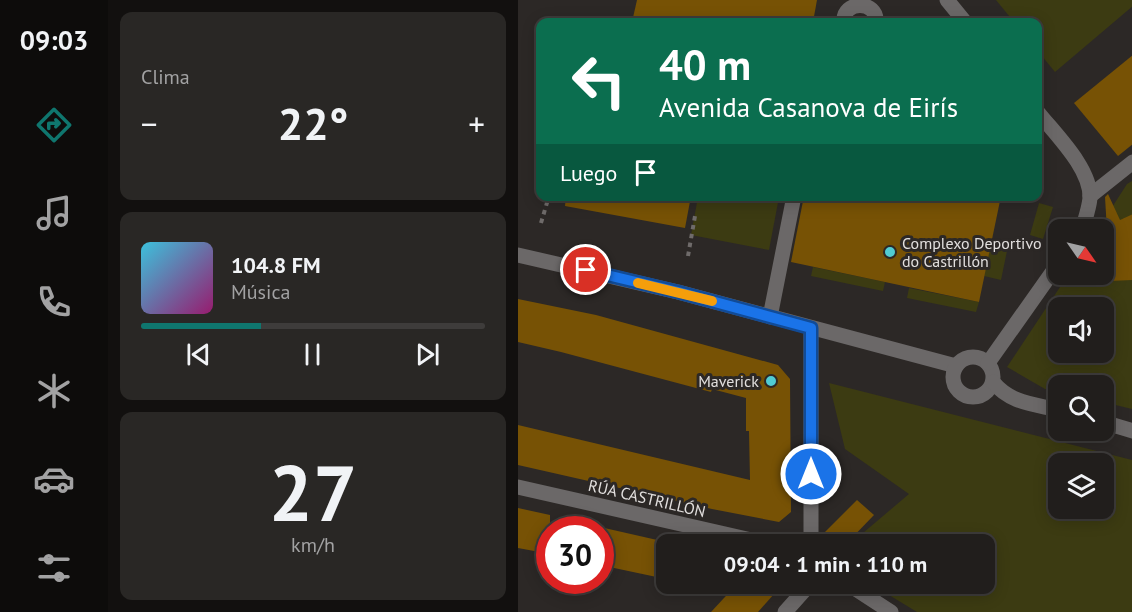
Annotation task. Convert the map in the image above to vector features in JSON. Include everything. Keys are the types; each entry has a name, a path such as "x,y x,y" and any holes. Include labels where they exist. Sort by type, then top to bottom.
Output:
{"street":[{"path":"947,0 962,18"},
{"path":"844,18 849,7 862,1 873,8 876,18"},
{"path":"1042,117 1079,163 1087,179 1090,196 1086,219"},
{"path":"1090,196 1133,162"},
{"path":"770,317 793,201"},
{"path":"518,255 678,292 956,366"},
{"path":"988,363 1048,278"},
{"path":"811,328 811,534"},
{"path":"976,357 988,363 992,369 993,382 990,388 974,398 961,394 956,389 952,376 956,366 963,359 976,357"},
{"path":"993,382 1012,398 1048,407"},
{"path":"1114,426 1133,431"},
{"name":"RÚA CASTRILLÓN","path":"518,487 725,534"},
{"path":"785,612 801,594"},
{"path":"863,594 891,612"}],"path":[{"path":"541,223 548,201"},
{"path":"688,256 695,216"}],"shaded area":[{"path":"996,0 1132,0 1133,6 1055,72 1042,56 1042,18 1011,18"},
{"path":"1132,181 1132,409 1114,405 1114,375 1048,375 1048,390 1007,367 1048,305 1048,363 1114,363 1114,297 1053,297 1061,285 1114,285 1114,219 1104,219 1127,184"},
{"path":"697,201 778,201 769,250 691,235"},
{"path":"1039,203 1053,207 1043,239 1030,235"},
{"path":"991,242 1008,246 1001,280 984,276"},
{"path":"813,267 885,282 883,291 811,276"},
{"path":"909,288 979,302 976,312 907,298"},
{"path":"829,383 1048,439 1048,441 1057,441 1104,453 1048,453 1048,519 1114,519 1114,455 1132,460 1132,612 917,612 887,594 995,594 995,534 862,534 909,494 845,449"}],"building":[{"path":"637,0 817,0 814,18 633,18"},
{"path":"1133,55 1133,144 1118,156 1074,103"},
{"path":"1108,194 1120,220 1133,214 1133,280 1114,281 1114,219 1106,219 1105,197"},
{"path":"566,201 690,201 685,228 565,206"},
{"name":"Complexo Deportivo do Castrillón","path":"803,201 1000,201 979,302 791,262"},
{"path":"518,299 596,315 778,365 790,379 791,512 779,522 518,465 518,425 750,480 746,398 712,389 711,392 518,342"},
{"path":"857,500 874,515 856,534 823,534"},
{"path":"518,508 550,515 536,516 536,551 518,548"},
{"path":"614,530 656,540 656,577 614,568"},
{"path":"728,594 774,594 758,612 711,612"}],"slow traffic":[{"path":"638,283 712,301"}],"place":[{"name":"Complexo Deportivo do Castrillón","path":"890,252"},
{"name":"Maverick","path":"771,381"}],"route":[{"path":"586,270 811,328 811,474"}]}
